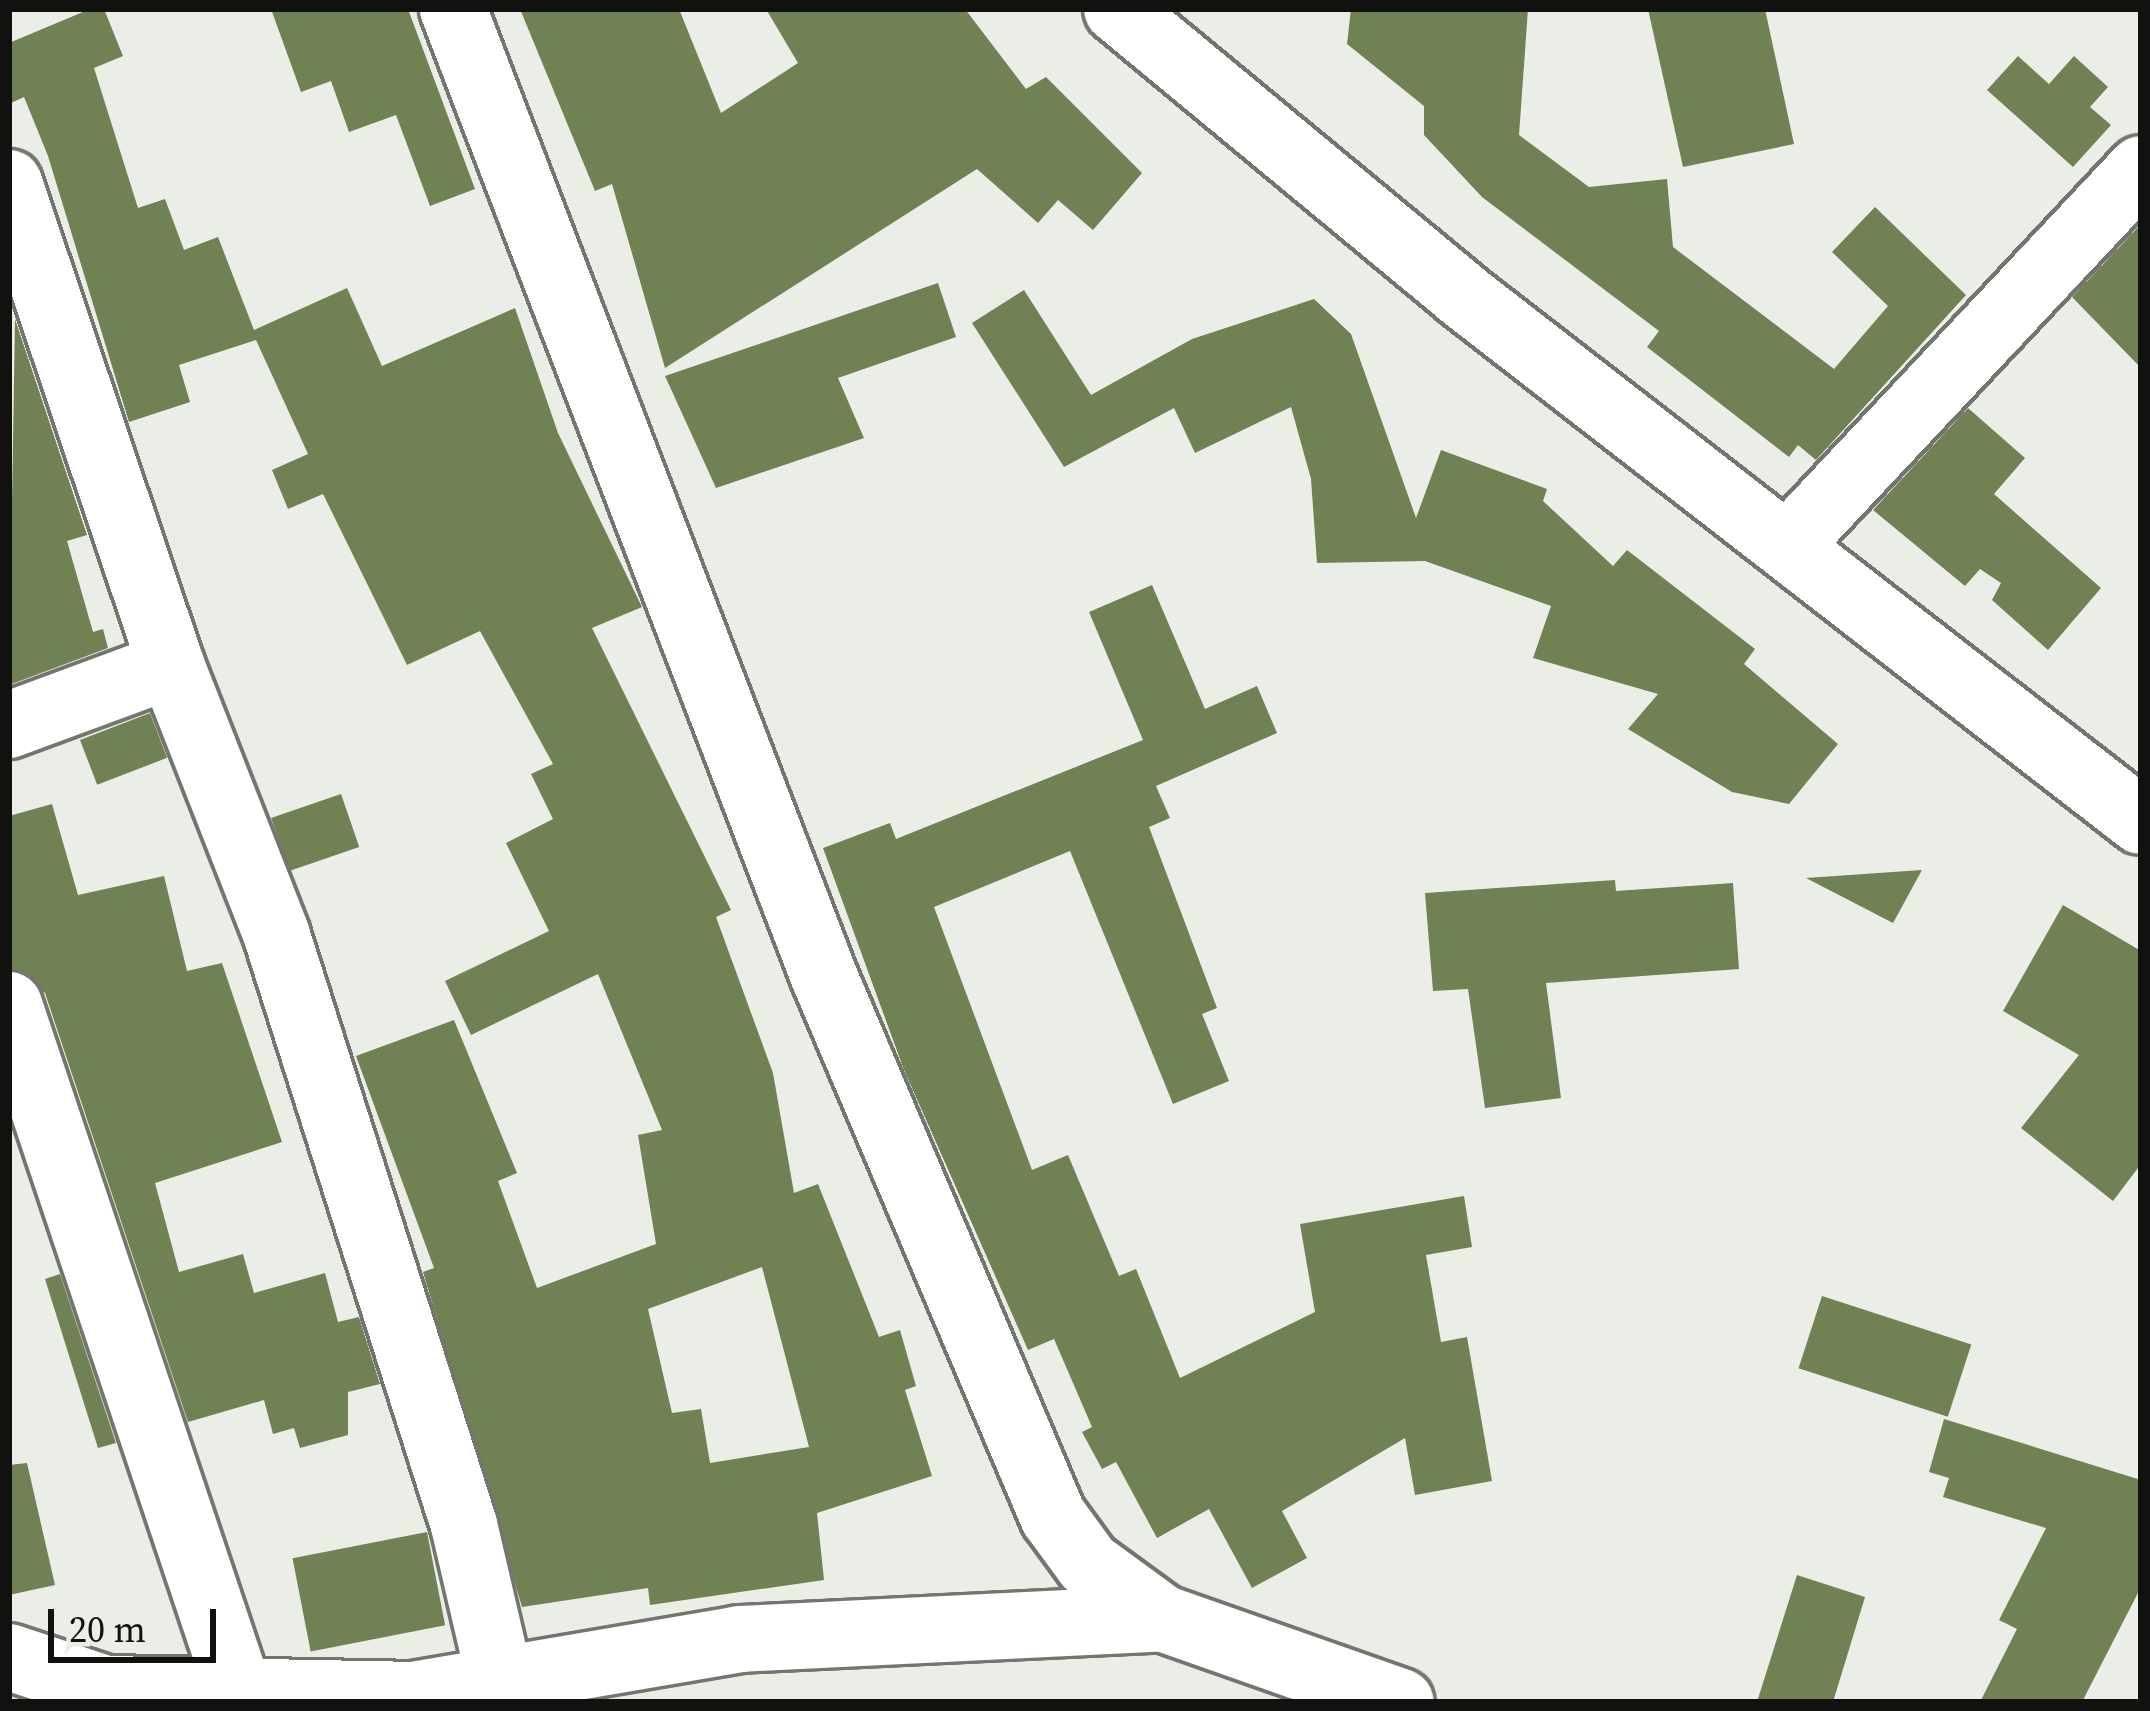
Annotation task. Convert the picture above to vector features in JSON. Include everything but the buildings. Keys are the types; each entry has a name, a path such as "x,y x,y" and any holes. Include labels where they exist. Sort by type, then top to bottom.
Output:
{"street":[{"path":"453,9 989,1387 1088,1564 1162,1618 1401,1702"},
{"path":"1117,9 1461,294 2141,821"},
{"path":"1789,544 2141,169"},
{"path":"9,183 171,665 283,955 517,1689"},
{"path":"9,725 171,665"},
{"path":"9,1005 240,1695"},
{"path":"9,1658 106,1689 413,1695 517,1689 739,1639 1162,1618"}]}
